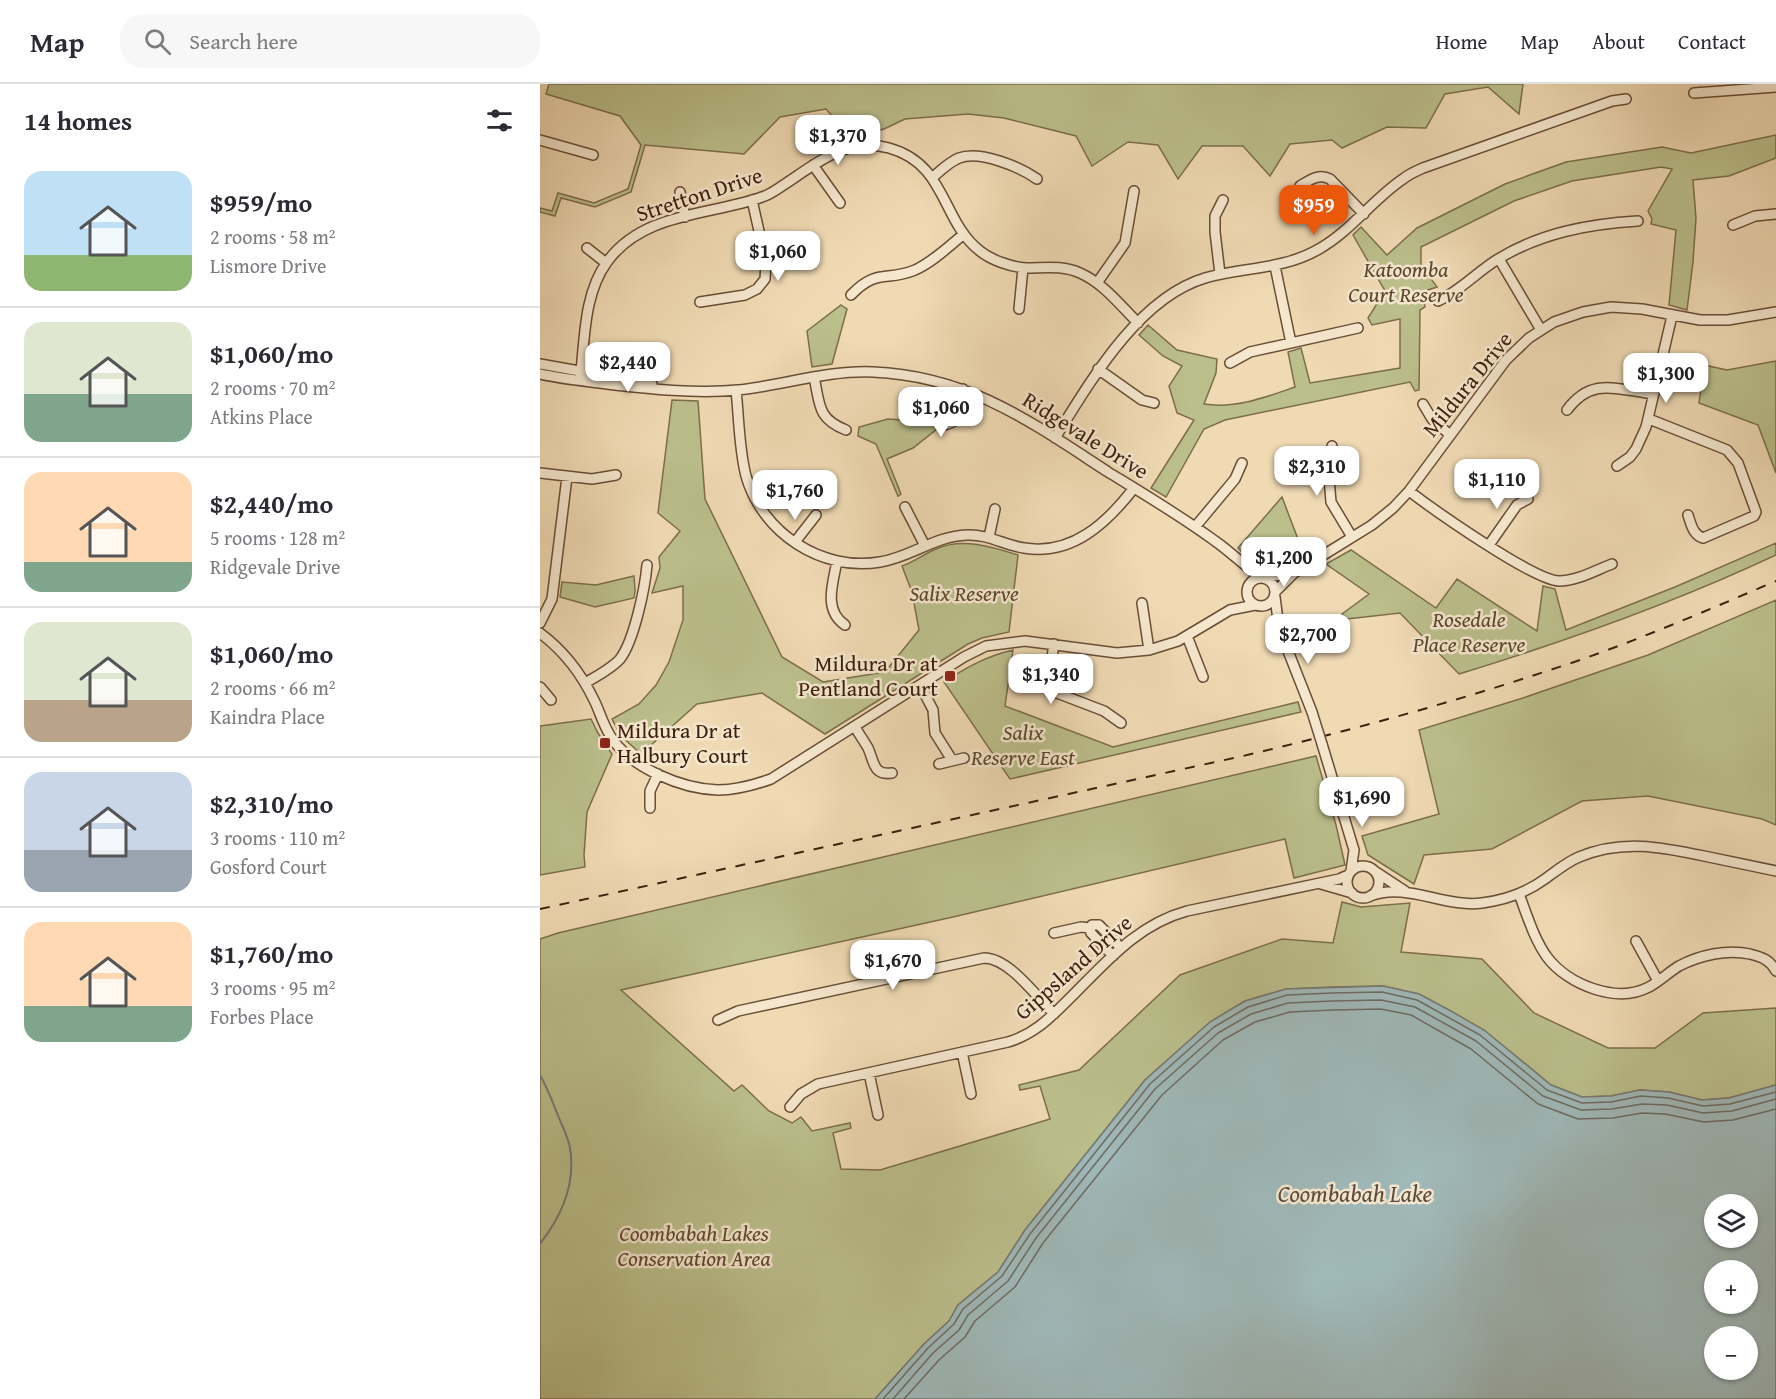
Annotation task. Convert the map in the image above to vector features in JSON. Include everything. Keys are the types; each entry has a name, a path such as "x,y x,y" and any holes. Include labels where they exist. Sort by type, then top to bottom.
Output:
{"street":[{"path":"1694,93 1776,87"},
{"path":"1055,438 1098,369 1138,323 1161,302 1187,285 1220,274 1294,261 1333,240 1403,178 1423,168 1478,143 1612,101 1626,99"},
{"path":"540,140 593,155"},
{"name":"Stretton Drive","path":"581,376 591,298 598,276 624,243 649,227 765,196 838,150 852,147 875,146 902,153 916,161 932,178 964,234 974,246 989,257 1023,268 1050,266 1079,272 1097,282 1138,323"},
{"path":"932,178 959,158 974,156 1006,164 1036,179"},
{"path":"813,165 840,203"},
{"path":"1300,186 1310,179 1325,176 1364,214"},
{"path":"1097,282 1125,243 1134,191"},
{"path":"680,192 686,217"},
{"path":"700,302 745,295 757,289 765,279 766,262 752,200"},
{"path":"1220,274 1215,216 1223,200"},
{"path":"1733,225 1755,216 1776,214"},
{"path":"1438,301 1453,294 1499,259 1532,242 1570,229 1601,223 1638,221"},
{"path":"851,295 871,279 904,273 921,266 964,234"},
{"path":"587,248 606,263"},
{"path":"1499,259 1540,330"},
{"path":"1275,266 1291,343"},
{"path":"1019,309 1023,268"},
{"name":"Mildura Drive","path":"1275,595 1297,571 1383,517 1409,491 1506,360 1540,330 1570,315 1611,307 1642,309 1700,320 1728,320 1776,312"},
{"path":"1617,466 1630,457 1636,449 1649,418 1672,316"},
{"path":"1230,363 1250,352 1358,328"},
{"name":"Ridgevale Drive","path":"540,364 581,376 652,389 736,390 814,377 872,372 917,377 963,389 1003,406 1055,438 1216,541 1240,563 1263,578"},
{"path":"1098,369 1142,400 1155,404"},
{"name":"Ridgevale Drive","path":"540,374 581,376"},
{"path":"814,377 824,418 833,425 846,430"},
{"path":"949,385 940,418 945,425 953,422 963,389"},
{"path":"1567,410 1576,397 1594,388 1654,394"},
{"path":"736,390 743,458 750,488 780,533 819,555 837,561 883,562 902,557 954,536 968,535 989,537 1024,548 1045,549 1066,545 1090,534 1134,488"},
{"path":"1423,404 1432,419 1450,435"},
{"path":"1649,418 1727,450 1738,463 1756,512 1754,516 1703,538 1698,537 1688,515"},
{"path":"1332,446 1328,466 1331,502 1352,537"},
{"path":"1195,527 1235,479 1242,463"},
{"path":"540,473 592,479 616,475"},
{"path":"540,623 552,599 567,477"},
{"path":"1409,491 1538,575 1553,580 1572,579 1612,564"},
{"path":"1489,545 1517,505 1528,499"},
{"path":"905,507 925,546"},
{"path":"989,537 995,509"},
{"path":"795,542 816,515"},
{"path":"837,561 831,606 835,615 845,625"},
{"name":"Ridgevale Drive","path":"1240,563 1247,587"},
{"path":"585,682 613,665 626,648 646,585 647,565"},
{"name":"Mildura Drive","path":"1263,578 1297,571"},
{"path":"540,633 566,657 585,682 612,739 635,762 685,785 718,790 745,787 771,779 964,657 987,646 1025,641 1117,653 1149,650 1178,641 1230,610 1253,579 1263,578 1273,584 1279,628 1312,712 1354,850 1378,880 1378,885 1370,896"},
{"path":"1247,587 1248,599 1279,628"},
{"path":"1230,610 1269,604 1275,595"},
{"path":"1142,603 1149,650"},
{"path":"1187,636 1203,677"},
{"path":"1054,644 1049,677 1051,687 1057,693 1104,711 1121,723"},
{"path":"920,685 933,710 935,733 952,760"},
{"path":"540,687 551,699"},
{"path":"855,727 868,748 877,771 892,773"},
{"path":"939,764 964,758"},
{"path":"650,808 650,791 658,774"},
{"path":"1354,850 1347,885 1352,894 1360,898 1381,892 1407,892 1467,904 1495,902 1519,894 1577,858 1608,847 1623,845 1655,846 1776,871"},
{"path":"1350,873 1360,866 1372,870 1407,892"},
{"name":"Gippsland Drive","path":"790,1107 801,1094 818,1084 1017,1040 1036,1029 1054,1014 1121,948 1146,928 1176,914 1319,884 1350,873"},
{"name":"Gippsland Drive","path":"1319,884 1352,894"},
{"path":"1519,894 1542,949 1552,964 1568,976 1591,987 1614,993 1639,991 1689,962 1719,954 1745,953 1762,957 1772,963 1776,970"},
{"path":"1054,933 1082,927 1090,928 1098,924 1121,948"},
{"path":"1090,928 1091,933 1113,956"},
{"path":"1636,941 1658,981"},
{"path":"718,1020 738,1011 984,958 995,959 1005,964 1054,1014"},
{"path":"962,1052 971,1094"},
{"path":"869,1073 878,1115"}],"green space":[{"path":"549,84 1523,84 1519,114 1488,87 1445,94 1426,128 1387,127 1342,148 1332,140 1290,144 1270,176 1243,146 1202,146 1178,179 1158,145 1128,142 1092,166 1076,136 1004,118 968,114 905,119 884,129 852,138 826,109 780,117 744,154 645,145 631,192 595,207 561,198 555,216 540,212 540,208 552,211 558,193 594,203 628,189 641,145 620,116 546,94"},
{"name":"Katoomba Court Reserve","path":"1776,135 1776,158 1729,176 1693,180 1696,218 1687,310 1669,305 1676,230 1651,224 1652,219 1648,211 1672,169 1661,167 1572,181 1514,201 1421,247 1421,265 1437,287 1428,290 1423,298 1425,307 1420,310 1419,390 1415,391 1410,382 1225,420 1204,429 1166,497 1151,488 1194,420 1177,413 1169,386 1182,366 1163,356 1139,335 1148,325 1177,350 1217,359 1216,373 1204,404 1239,403 1295,387 1288,352 1301,348 1310,383 1400,368 1400,319 1372,325 1368,318 1385,291 1353,235 1361,227 1387,255 1417,228 1505,184 1566,162 1662,147 1691,153"},
{"path":"841,305 847,309 832,364 812,367 807,331"},
{"path":"1776,361 1776,473 1758,425 1699,403 1704,365 1727,370"},
{"name":"Salix Reserve","path":"672,400 698,401 705,499 782,657 823,682 885,672 919,630 912,592 902,566 946,545 977,544 1018,555 1009,632 982,638 968,644 825,734 762,693 697,704 641,754 621,736 612,719 639,704 656,685 669,662 683,620 683,586 652,593 660,568 659,557 680,531 658,513"},
{"path":"888,419 933,422 937,429 913,448 887,459 901,494 898,496 876,444 858,436 859,427"},
{"path":"1282,497 1304,555 1284,566 1269,569 1255,563 1238,548"},
{"name":"Rosedale Place Reserve","path":"1776,543 1776,555 1738,573 1580,635 1459,674 1400,613 1347,619 1342,614 1369,594 1326,564 1351,550 1436,608 1457,579 1537,631 1543,586 1555,589 1566,630 1675,587"},
{"path":"634,576 634,598 595,607 560,597 562,582 596,585"},
{"path":"1776,600 1776,825 1762,819 1648,796 1582,801 1492,849 1424,855 1414,884 1368,855 1362,836 1439,814 1419,730 1523,698 1648,655"},
{"name":"Salix Reserve East","path":"1013,650 1005,706 1113,747 1298,702 1301,712 1010,779 944,682 994,655"},
{"path":"591,719 612,754 587,812 585,867 540,875 540,726"},
{"name":"Coombabah Lakes Conservation Area","path":"1316,756 1345,865 1294,878 1285,839 953,917 621,990 734,1091 742,1085 769,1111 792,1123 801,1117 812,1131 850,1123 851,1128 833,1133 841,1169 880,1170 1050,1119 1040,1086 1020,1090 1019,1085 1079,1070 1180,975 1282,939 1333,943 1342,902 1361,907 1410,903 1401,952 1482,959 1534,1013 1608,1048 1655,1048 1703,1013 1776,1008 1776,1085 1729,1098 1702,1100 1669,1092 1640,1090 1611,1096 1582,1097 1551,1085 1484,1030 1419,994 1383,986 1286,989 1245,1001 1210,1022 1145,1080 1025,1230 998,1272 958,1305 949,1321 924,1344 875,1399 540,1399 540,939"}],"water":[{"name":"Coombabah Lake","path":"1383,986 1419,994 1484,1030 1551,1085 1582,1097 1611,1096 1640,1090 1669,1092 1702,1100 1729,1098 1776,1085 1776,1399 875,1399 924,1344 949,1321 958,1305 998,1272 1025,1230 1145,1080 1210,1022 1245,1001 1286,989"}],"waterway":[{"path":"540,1075 567,1136 571,1161 569,1187 565,1199 548,1234 540,1244"}],"railway":[{"path":"540,909 1243,756 1358,727 1472,695 1605,651 1776,581"}],"place":[{"name":"Mildura Dr at Pentland Court","path":"950,676"},
{"name":"Mildura Dr at Halbury Court","path":"605,743"}]}
